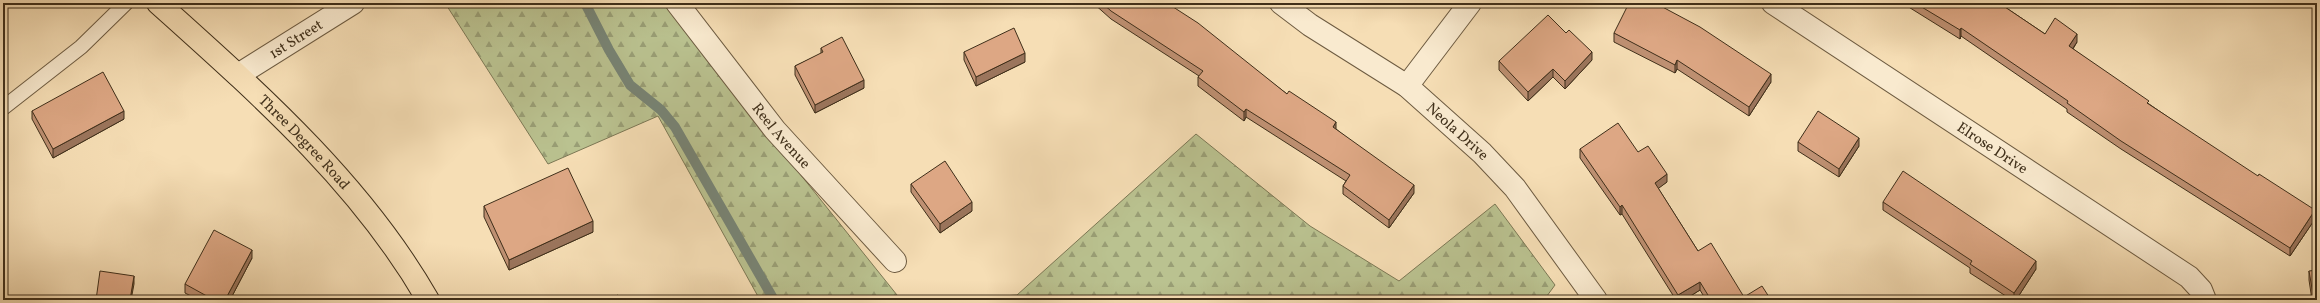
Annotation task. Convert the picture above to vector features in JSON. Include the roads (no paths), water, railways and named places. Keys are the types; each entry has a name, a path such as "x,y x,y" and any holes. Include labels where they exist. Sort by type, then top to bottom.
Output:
{"main road":[{"name":"Three Degree Road","path":"158,3 238,75 322,160 374,219 428,300"}],"street":[{"name":"1st Street","path":"238,75 353,3"},
{"name":"Reel Avenue","path":"677,3 775,130 895,261"},
{"name":"Neola Drive","path":"1282,3 1310,25 1407,86 1482,153 1515,188 1596,300"},
{"path":"1407,86 1470,3"},
{"name":"Elrose Drive","path":"1773,3 2189,277 2200,290 2205,300"}],"lane":[{"path":"3,108 81,47 126,3"}],"waterway":[{"path":"585,3 609,50 630,85 661,110 675,127 774,300"}]}
